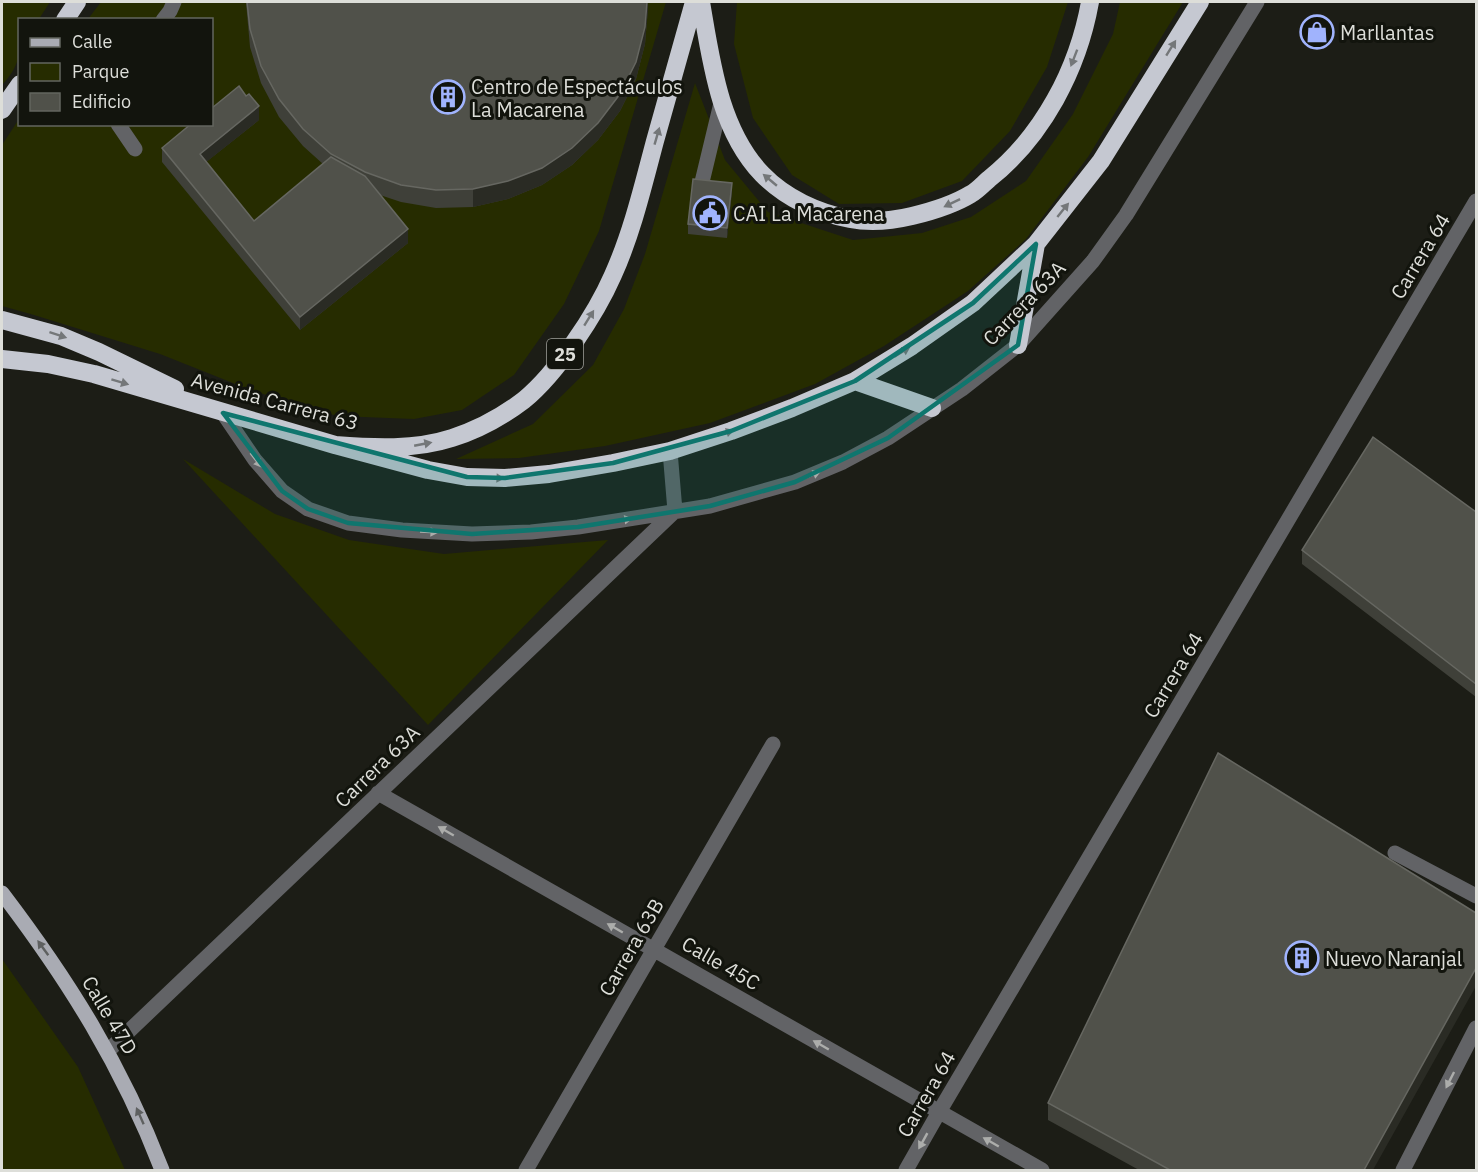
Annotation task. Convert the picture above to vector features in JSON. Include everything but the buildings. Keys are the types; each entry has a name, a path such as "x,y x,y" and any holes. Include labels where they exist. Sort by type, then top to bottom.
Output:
{"highway":[{"path":"65,18 77,2"},
{"name":"Avenida Carrera 63","path":"2,359 48,364 94,374 335,445 371,448 409,447 452,438 490,422 524,400 551,373 585,324 613,276 634,217 694,2"},
{"path":"700,2 722,103 734,132 762,174 783,191 806,205 835,216 862,221 891,220 937,210 972,193 1000,171 1025,144 1067,76 1079,46 1090,2"},
{"path":"335,445 428,470 466,477 506,478 549,474 670,451 792,408 855,381 912,346 973,303 1036,244 1101,161 1200,2"},
{"path":"2,110 18,87"},
{"path":"1018,345 1036,244"},
{"path":"2,320 61,336 90,348 223,412"},
{"path":"855,381 932,408"}],"main road":[{"name":"Calle 47D","path":"2,892 47,953 108,1051 130,1093 162,1170"}],"street":[{"path":"165,18 174,2"},
{"name":"Carrera 63A","path":"223,412 255,460 282,491 308,509 348,523 402,530 472,534 519,533 578,527 710,506 795,482 843,462 888,438 962,389 1018,345 1093,261 1126,215 1257,2"},
{"path":"702,182 722,103"},
{"path":"119,126 135,149"},
{"name":"Carrera 64","path":"906,1170 1476,201"},
{"path":"670,451 675,512"},
{"name":"Carrera 63A","path":"108,1051 675,512"},
{"name":"Carrera 63B","path":"526,1170 773,744"},
{"name":"Calle 45C","path":"378,793 1042,1170"},
{"path":"1395,853 1476,896"},
{"path":"1403,1170 1476,1028"}],"highlighted area":[{"path":"1036,244 1018,345 888,438 795,482 710,506 578,527 472,534 348,523 308,509 282,491 223,413 467,477 505,478 613,463 731,431 855,381 973,303"}],"green space":[{"path":"2,2 50,2 40,18 18,18 18,58 14,70 2,85"},
{"path":"101,2 666,2 599,231 564,304 514,375 462,410 414,419 337,416 253,391 160,354 2,306 2,145 18,121 18,126 213,126 213,18 89,18"},
{"path":"737,2 1068,2 1047,67 1010,131 962,181 902,203 839,204 792,175 753,118 734,44"},
{"path":"1120,2 1183,2 1088,157 1026,239 968,291 884,346 815,384 710,423 605,446 519,458 456,459 533,424 593,365 624,309 645,254 695,83 725,160 768,212 853,240 922,233 971,217 1026,181 1073,114 1113,34"},
{"path":"183,459 275,514 349,540 444,554 608,540 428,725"},
{"path":"2,959 78,1067 125,1170 2,1170"}],"place":[{"name":"Marllantas","path":"1317,32"},
{"name":"Centro de Espectáculos La Macarena","path":"448,97"},
{"name":"CAI La Macarena","path":"710,213"},
{"name":"Nuevo Naranjal","path":"1302,958"}]}
